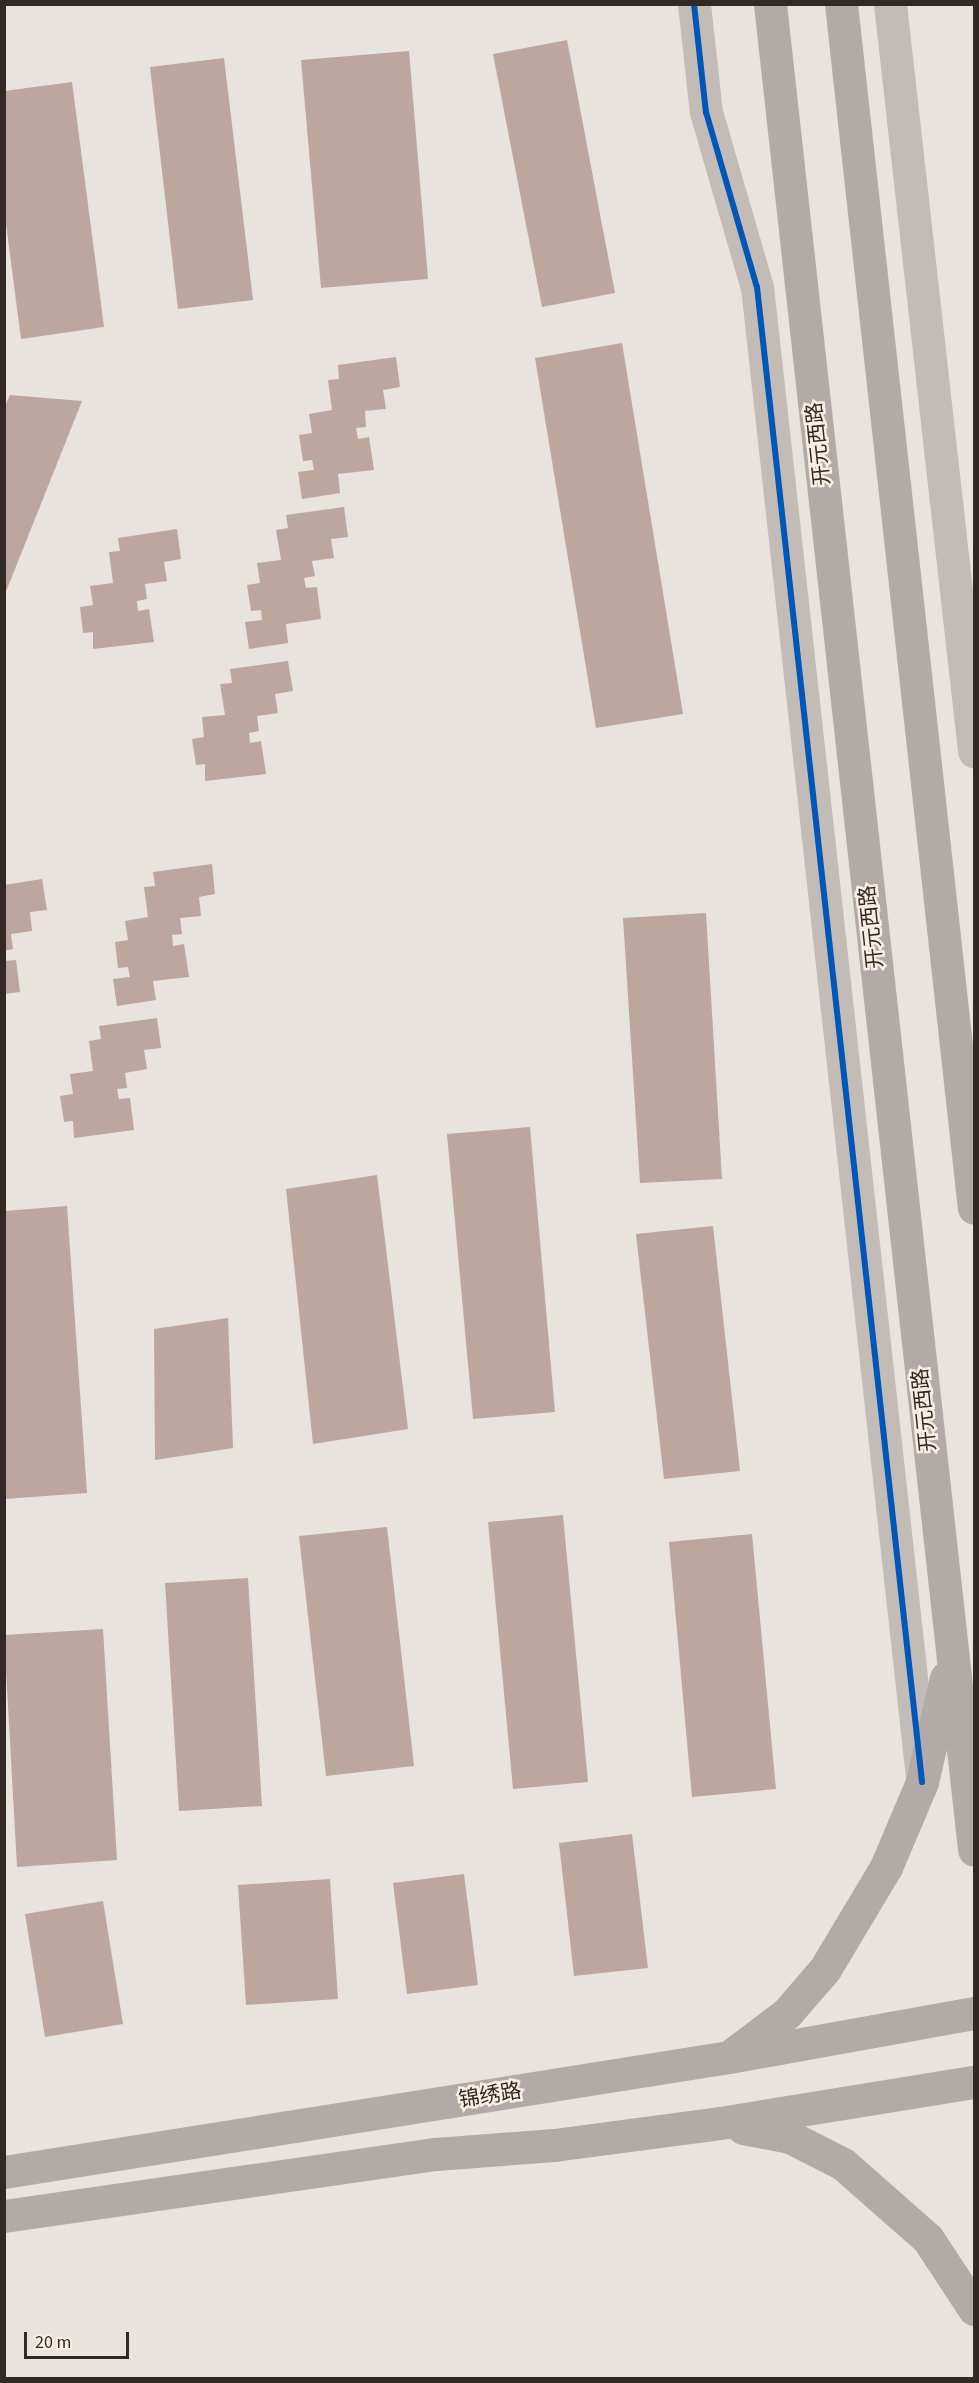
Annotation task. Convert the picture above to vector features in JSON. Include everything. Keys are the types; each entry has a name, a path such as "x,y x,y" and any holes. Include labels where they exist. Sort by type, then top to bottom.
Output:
{"main road":[{"name":"开元西路","path":"770,4 951,1656 975,1850"},
{"path":"841,4 975,1208"},
{"path":"729,2057 787,2013 825,1969 886,1867 922,1782 951,1656"},
{"name":"锦绣路","path":"4,2172 729,2057 975,2013"},
{"path":"4,2216 436,2154 554,2145 720,2123 975,2082"},
{"path":"720,2123 790,2137 843,2164 928,2238 975,2309"}],"street":[{"path":"694,4 706,112 757,287 922,1782"},
{"path":"890,4 975,751"}],"building":[{"path":"567,40 615,293 542,307 493,54"},
{"path":"409,51 428,279 321,288 301,60"},
{"path":"224,58 253,300 178,309 150,67"},
{"path":"72,82 104,327 21,339 4,209 4,91"},
{"path":"622,343 683,714 596,728 535,358"},
{"path":"396,357 400,387 383,390 386,409 365,411 366,427 356,428 358,439 369,437 374,470 338,474 340,493 302,499 298,472 314,470 312,460 303,461 299,435 312,433 309,414 332,410 328,380 339,379 338,365"},
{"path":"10,395 82,401 5,594 4,408"},
{"path":"344,507 348,537 331,539 334,558 312,561 315,576 304,578 306,588 317,587 321,619 286,624 288,643 249,649 245,622 262,620 261,610 251,611 247,585 260,583 257,563 281,560 276,530 288,528 286,515"},
{"path":"177,529 181,559 164,562 167,581 145,584 147,599 137,601 138,611 149,609 154,642 93,649 93,632 83,633 80,607 93,605 90,586 113,583 109,552 120,551 118,538"},
{"path":"288,661 293,691 275,694 278,713 257,716 259,731 249,733 250,743 261,741 266,774 205,781 205,764 196,765 192,739 204,737 202,717 225,715 220,684 232,683 230,669"},
{"path":"212,864 215,894 199,897 201,916 180,918 182,934 172,935 173,946 184,944 189,977 153,981 156,1000 117,1006 113,979 130,977 128,967 118,968 115,942 128,940 125,921 148,917 144,887 155,886 153,872"},
{"path":"42,879 47,910 30,912 32,931 11,934 13,949 4,951 4,885"},
{"path":"706,913 722,1179 640,1183 623,918"},
{"path":"16,960 20,992 4,994 4,961"},
{"path":"157,1018 161,1048 144,1050 147,1069 125,1073 127,1088 117,1089 119,1099 130,1098 134,1130 74,1138 73,1121 64,1122 60,1096 73,1094 70,1074 93,1071 89,1041 101,1039 99,1026"},
{"path":"530,1127 555,1412 473,1419 447,1134"},
{"path":"377,1175 408,1429 313,1444 286,1189"},
{"path":"67,1206 87,1493 4,1499 4,1211"},
{"path":"713,1226 740,1471 664,1479 636,1234"},
{"path":"228,1318 233,1448 155,1460 154,1329"},
{"path":"563,1515 588,1782 513,1789 488,1522"},
{"path":"387,1527 414,1766 326,1776 299,1536"},
{"path":"752,1534 776,1789 692,1797 669,1542"},
{"path":"248,1578 262,1806 179,1811 165,1583"},
{"path":"103,1629 117,1860 17,1867 4,1635"},
{"path":"632,1834 648,1968 574,1976 559,1843"},
{"path":"464,1874 478,1985 407,1994 393,1883"},
{"path":"330,1879 338,1999 246,2005 238,1885"},
{"path":"103,1901 123,2024 45,2037 25,1914"}],"cycle path":[{"path":"694,4 706,112 757,287 922,1782"}]}
